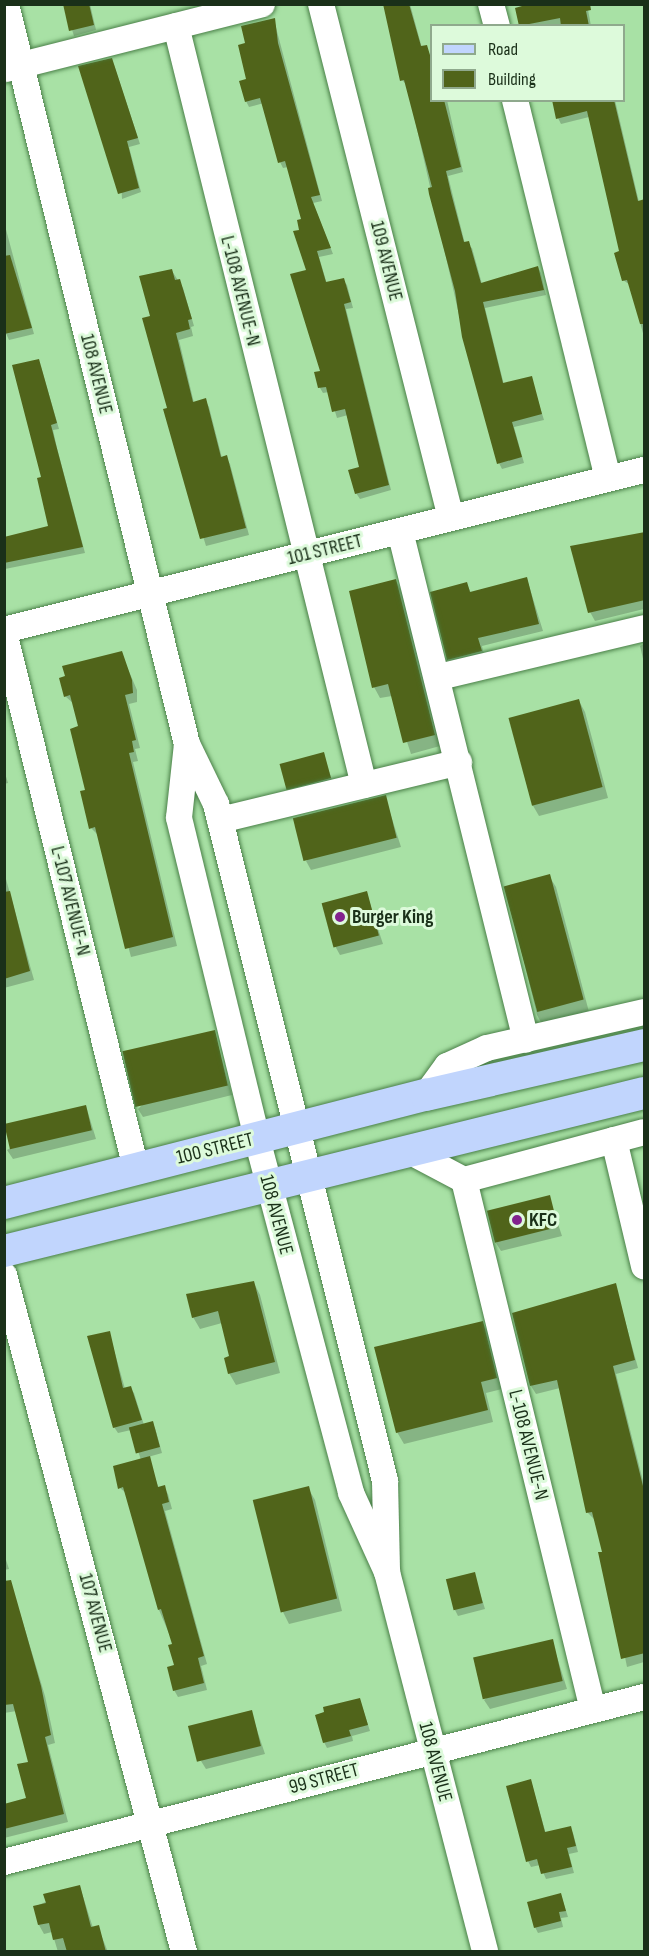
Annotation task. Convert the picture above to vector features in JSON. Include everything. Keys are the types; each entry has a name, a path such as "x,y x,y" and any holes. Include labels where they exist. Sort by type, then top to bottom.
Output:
{"main road":[{"name":"100 STREET","path":"4,1203 426,1095 645,1045"},
{"path":"4,1251 645,1093"}],"street":[{"name":"108 AVENUE","path":"6,4 13,67 187,744 220,820 385,1481 387,1572"},
{"path":"13,67 262,4"},
{"name":"109 AVENUE","path":"321,4 451,518"},
{"path":"491,4 496,24"},
{"name":"L-108 AVENUE-N","path":"176,26 305,555 364,785"},
{"path":"515,102 608,478"},
{"name":"101 STREET","path":"4,631 645,470"},
{"path":"400,531 439,677 526,1040"},
{"path":"439,677 645,628"},
{"name":"L-107 AVENUE-N","path":"4,631 136,1169"},
{"name":"108 AVENUE","path":"187,744 178,818 257,1139 351,1493 387,1572 485,1952"},
{"path":"220,820 459,762"},
{"path":"426,1095 447,1066 487,1048 645,1012"},
{"path":"409,1151 464,1180 645,1132"},
{"path":"614,1140 645,1266"},
{"name":"L-108 AVENUE-N","path":"464,1180 593,1710"},
{"name":"107 AVENUE","path":"4,1275 152,1824 184,1952"},
{"name":"99 STREET","path":"4,1862 645,1697"}],"building":[{"path":"63,4 89,4 94,25 69,31"},
{"path":"383,4 409,4 421,46 427,45 430,55 430,102 445,102 461,167 446,171 464,242 469,241 481,283 538,266 544,290 483,302 503,383 532,376 542,414 512,422 522,457 497,464 462,337 455,291 429,194 428,188 432,187 404,80 400,81"},
{"path":"529,4 590,4 591,10 586,11 589,24 561,24 560,18 519,24 515,8"},
{"path":"275,18 278,43 320,195 311,197 331,248 317,251 326,282 344,278 351,302 344,304 389,485 355,494 348,470 359,467 345,409 332,412 326,387 318,388 314,372 320,371 290,274 306,270 293,231 299,230 297,220 301,219 285,161 278,163 260,98 245,102 239,81 246,79 238,45 245,43 241,26"},
{"path":"112,58 138,138 127,141 139,188 118,194 78,66"},
{"path":"552,102 614,102 638,201 645,199 645,324 640,324 627,280 622,281 614,253 619,251 587,111 556,119"},
{"path":"10,255 32,328 4,334 4,256"},
{"path":"172,269 175,280 180,279 192,319 188,320 190,329 176,333 193,402 206,398 221,457 227,455 246,528 200,539 163,409 167,408 142,318 150,316 139,276"},
{"path":"39,359 57,423 51,425 83,547 4,563 4,537 48,526 37,478 41,477 12,365"},
{"path":"645,532 645,600 588,613 570,546"},
{"path":"527,577 539,624 478,638 482,651 447,660 430,592 467,582 470,592"},
{"path":"396,579 435,735 403,743 388,684 372,688 349,591"},
{"path":"122,651 132,680 133,693 125,695 136,740 132,741 134,752 129,753 173,937 125,949 95,827 89,829 80,791 85,790 70,729 78,726 70,695 64,697 59,678 65,676 62,666"},
{"path":"579,699 603,787 532,806 508,718"},
{"path":"324,752 331,778 287,790 280,764"},
{"path":"386,795 397,838 303,861 293,818"},
{"path":"550,874 584,1000 537,1012 504,886"},
{"path":"10,891 30,971 4,979 4,892"},
{"path":"367,891 379,935 334,948 322,903"},
{"path":"215,1030 228,1086 135,1107 122,1051"},
{"path":"86,1105 92,1130 10,1149 4,1124"},
{"name":"KFC","path":"550,1195 558,1227 495,1243 487,1211"},
{"path":"254,1281 275,1362 228,1374 224,1358 229,1356 218,1311 192,1318 186,1294"},
{"path":"616,1283 635,1360 613,1366 645,1494 645,1653 621,1659 598,1552 602,1552 592,1512 586,1513 557,1380 530,1386 512,1313"},
{"path":"483,1321 497,1378 481,1382 488,1410 396,1433 374,1347"},
{"path":"110,1331 123,1388 131,1386 142,1420 113,1428 87,1336"},
{"path":"153,1421 160,1447 136,1454 129,1427"},
{"path":"150,1456 158,1487 165,1485 169,1502 162,1504 204,1656 198,1658 204,1683 173,1691 167,1667 174,1665 168,1645 172,1644 161,1609 158,1610 123,1487 118,1489 113,1466"},
{"path":"309,1486 337,1599 281,1613 253,1500"},
{"path":"475,1572 483,1603 454,1610 446,1579"},
{"path":"11,1580 41,1686 51,1735 45,1737 64,1814 4,1829 4,1804 26,1798 17,1764 28,1762 13,1704 4,1705 4,1581"},
{"path":"553,1639 563,1681 483,1699 473,1657"},
{"path":"360,1698 368,1725 349,1730 351,1736 323,1743 315,1715 324,1712 323,1707"},
{"path":"252,1710 261,1746 197,1762 188,1726"},
{"path":"531,1779 545,1832 571,1826 576,1846 567,1848 572,1867 541,1874 537,1859 526,1862 506,1786"},
{"path":"80,1885 91,1927 99,1925 106,1952 67,1952 63,1938 53,1940 49,1923 38,1925 33,1906 46,1903 43,1894"},
{"path":"561,1893 566,1911 559,1912 561,1921 534,1928 527,1902"}],"place":[{"name":"Burger King","path":"340,917"},
{"name":"KFC","path":"517,1220"}]}
